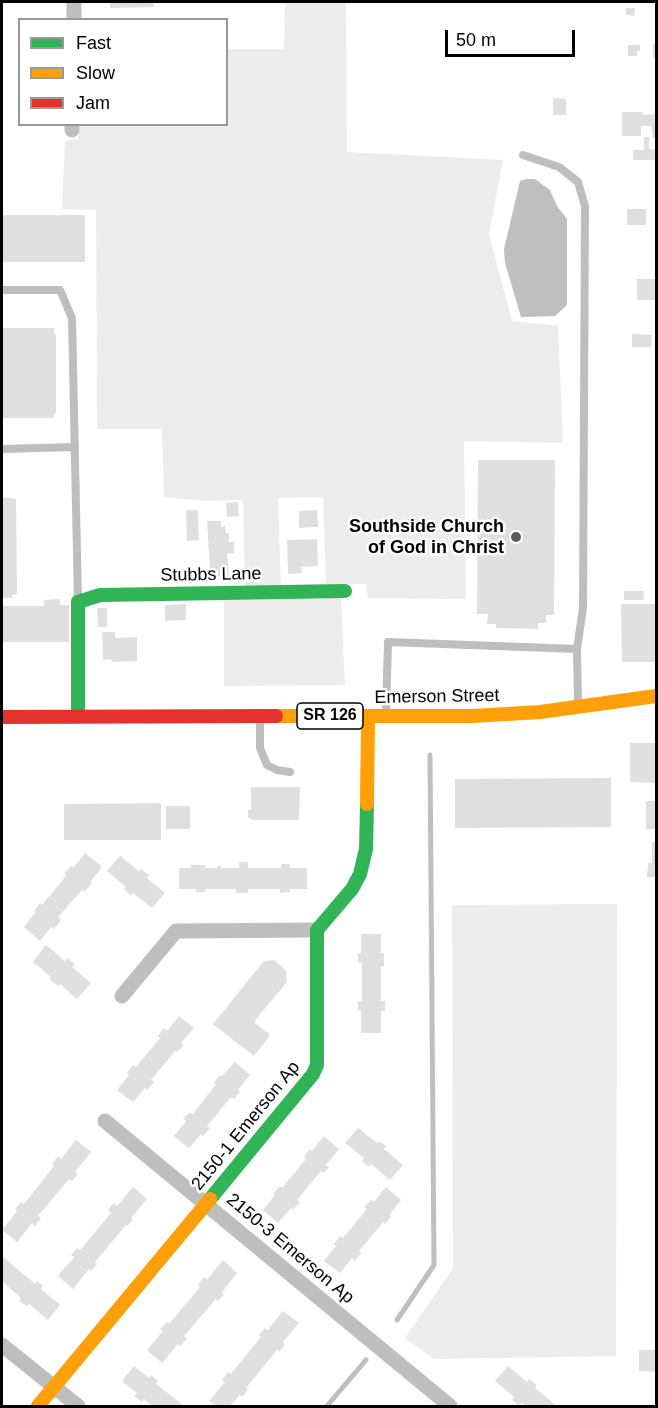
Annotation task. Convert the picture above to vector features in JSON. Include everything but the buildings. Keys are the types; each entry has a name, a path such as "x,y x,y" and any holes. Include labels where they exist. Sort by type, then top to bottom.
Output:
{"street":[{"path":"74,2 74,18"},
{"name":"Stubbs Lane","path":"78,602 100,595 345,591"},
{"path":"78,602 78,716"},
{"name":"Emerson Street","path":"2,717 472,716 540,712 657,696"},
{"path":"122,996 176,931 317,930 352,889 360,874 366,849 368,716"},
{"name":"2150-1 Emerson Ap","path":"38,1407 313,1074 317,1065 317,930"},
{"name":"2150-3 Emerson Ap","path":"105,1120 450,1407"},
{"path":"2,1345 78,1407"}],"lane":[{"path":"523,155 559,167 578,182 585,206 583,608 577,649 578,707"},
{"path":"2,290 60,290 72,318 78,602"},
{"path":"2,449 75,447"},
{"path":"386,716 388,642 577,649"},
{"path":"260,716 260,748 267,765 277,770 290,772"}],"shaded area":[{"path":"285,2 346,2 347,152 503,160 489,234 512,321 558,326 563,443 464,441 466,599 368,598 366,584 326,584 323,497 278,498 281,586 245,586 243,500 204,501 164,497 162,429 97,429 96,210 62,209 65,141 78,139 79,126 228,126 228,49 284,49"},
{"path":"535,179 550,190 557,206 567,219 567,305 555,316 521,317 505,263 504,249 520,181"},
{"path":"341,598 345,685 224,686 224,600"},
{"path":"617,904 616,1356 434,1359 405,1338 453,1268 452,905"}],"waterway":[{"path":"397,1320 434,1265 430,755"},
{"path":"327,1406 366,1360"}],"traffic: fast":[{"path":"78,716 78,602 100,595 345,591"},
{"path":"210,1199 313,1074 317,1065 317,930 352,889 360,874 366,849 367,804"}],"traffic: slow":[{"path":"276,716 472,716 540,712 656,696"},
{"path":"367,804 368,716"},
{"path":"38,1406 210,1199"}],"traffic: jam":[{"path":"2,717 276,716"}],"place":[{"name":"Southside Church of God in Christ","path":"516,537"}]}
